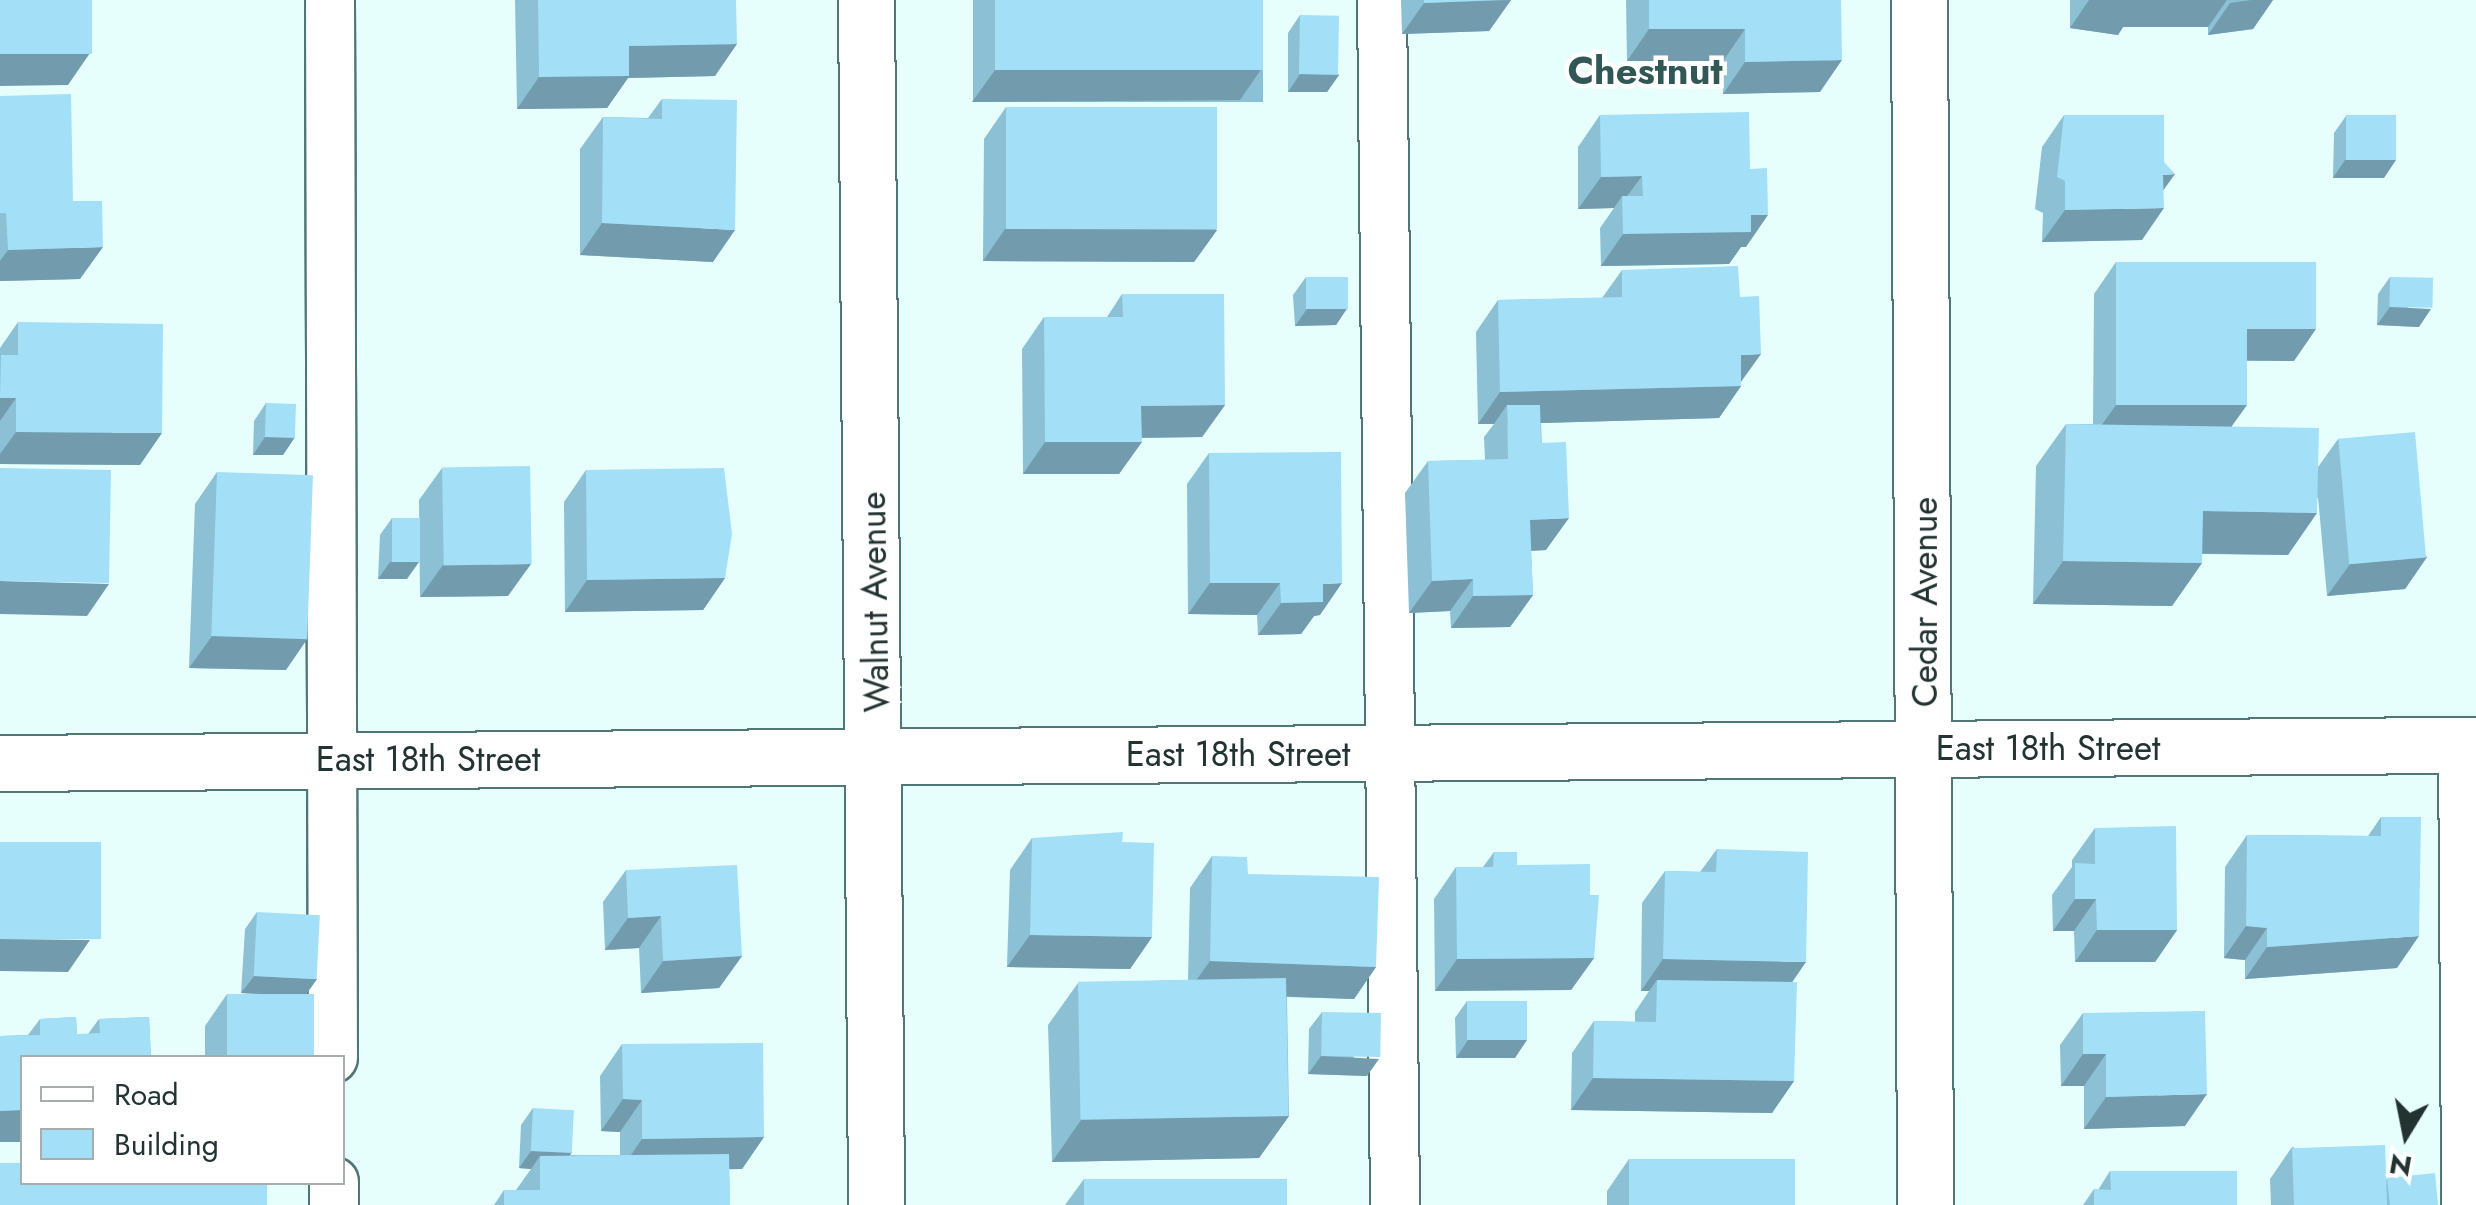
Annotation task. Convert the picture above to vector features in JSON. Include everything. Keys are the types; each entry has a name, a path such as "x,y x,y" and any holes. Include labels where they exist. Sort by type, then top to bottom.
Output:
{"street":[{"name":"Walnut Avenue","path":"866,0 876,756 876,1205"},
{"name":"Cedar Avenue","path":"1919,0 1926,748 1925,1205"},
{"name":"East 18th Street","path":"0,763 2469,745"}],"lane":[{"path":"330,0 334,1055"},
{"path":"1382,0 1395,1205"},
{"path":"2466,1205 2469,745"}],"building":[{"path":"0,0 92,0 92,54 0,54"},
{"path":"538,0 736,0 737,44 629,46 629,76 539,77"},
{"path":"995,0 1263,0 1263,70 995,70"},
{"path":"1424,0 1497,0 1424,3"},
{"path":"1649,0 1841,0 1842,60 1745,62 1745,29 1649,29"},
{"path":"1300,15 1339,16 1338,75 1299,74"},
{"path":"71,94 73,201 102,201 103,247 8,250 6,213 0,213 0,96"},
{"path":"662,99 737,100 735,230 602,223 603,117 662,119"},
{"path":"1006,107 1217,107 1217,229 1006,229"},
{"path":"1749,112 1750,169 1767,168 1768,215 1751,215 1751,232 1623,234 1622,196 1643,196 1642,176 1601,177 1600,115"},
{"path":"2064,115 2164,115 2164,162 2175,174 2163,175 2164,208 2065,210 2065,181 2057,177"},
{"path":"2346,115 2396,115 2396,160 2346,160"},
{"path":"2116,262 2316,262 2316,329 2247,329 2247,405 2116,405"},
{"path":"1738,266 1740,297 1759,296 1761,354 1741,355 1741,386 1500,392 1498,300 1622,297 1622,270"},
{"path":"1306,277 1348,277 1348,309 1306,309"},
{"path":"2390,277 2433,278 2432,308 2389,307"},
{"path":"1122,294 1224,294 1225,405 1141,406 1142,442 1045,442 1044,317 1123,317"},
{"path":"18,322 163,324 162,433 16,432 16,398 0,398 1,355 18,355"},
{"path":"266,403 296,404 295,438 265,437"},
{"path":"1507,405 1540,405 1541,443 1566,442 1569,518 1530,520 1533,595 1473,596 1473,579 1432,581 1428,461 1508,459"},
{"path":"2066,424 2319,428 2317,513 2203,511 2202,563 2063,561"},
{"path":"2415,432 2426,558 2349,564 2338,439"},
{"path":"1341,452 1342,583 1323,584 1323,602 1281,603 1280,583 1210,583 1209,453"},
{"path":"530,466 532,564 444,566 442,468"},
{"path":"0,468 111,470 109,583 0,581"},
{"path":"724,468 732,534 725,578 587,580 586,470"},
{"path":"217,472 313,475 307,639 211,636"},
{"path":"392,518 420,518 420,562 392,562"},
{"path":"2381,817 2421,817 2419,936 2267,947 2267,928 2246,926 2247,835 2381,836"},
{"path":"2176,826 2177,930 2097,930 2096,899 2075,899 2075,863 2095,864 2095,828"},
{"path":"1123,832 1122,842 1154,843 1152,937 1030,935 1032,838"},
{"path":"0,842 101,842 101,939 0,939"},
{"path":"1717,849 1808,852 1806,962 1663,959 1665,871 1716,872"},
{"path":"1494,852 1517,852 1517,865 1590,864 1590,895 1599,895 1594,958 1457,959 1456,867 1493,867"},
{"path":"1212,856 1247,857 1248,874 1379,877 1376,967 1210,961"},
{"path":"737,865 742,956 663,961 661,916 628,918 626,870"},
{"path":"257,912 320,915 317,979 254,976"},
{"path":"1286,978 1288,1116 1080,1120 1078,982"},
{"path":"1657,980 1797,982 1794,1081 1593,1078 1594,1021 1656,1022"},
{"path":"227,994 314,994 314,1055 227,1055"},
{"path":"1467,1001 1527,1001 1527,1040 1467,1040"},
{"path":"2205,1011 2207,1094 2106,1097 2106,1054 2083,1054 2083,1013"},
{"path":"1322,1012 1381,1013 1380,1057 1321,1056"},
{"path":"76,1017 77,1034 100,1033 99,1019 149,1017 151,1055 20,1055 20,1110 0,1111 0,1036 40,1035 40,1019"},
{"path":"763,1043 764,1137 642,1139 642,1100 623,1099 622,1044"},
{"path":"533,1108 574,1110 572,1153 531,1151"},
{"path":"2385,1145 2387,1205 2294,1205 2292,1148"},
{"path":"729,1154 730,1205 504,1205 504,1190 540,1190 540,1156"},
{"path":"1629,1159 1795,1159 1795,1205 1629,1205"},
{"path":"0,1163 20,1163 20,1185 267,1185 267,1205 0,1205"},
{"path":"2110,1171 2237,1171 2237,1205 2094,1205 2094,1189 2111,1190"},
{"path":"2435,1173 2438,1205 2390,1205 2387,1178"},
{"path":"1084,1179 1287,1179 1287,1205 1084,1205"}],"district":[{"name":"Chestnut","path":"1645,71"}]}
